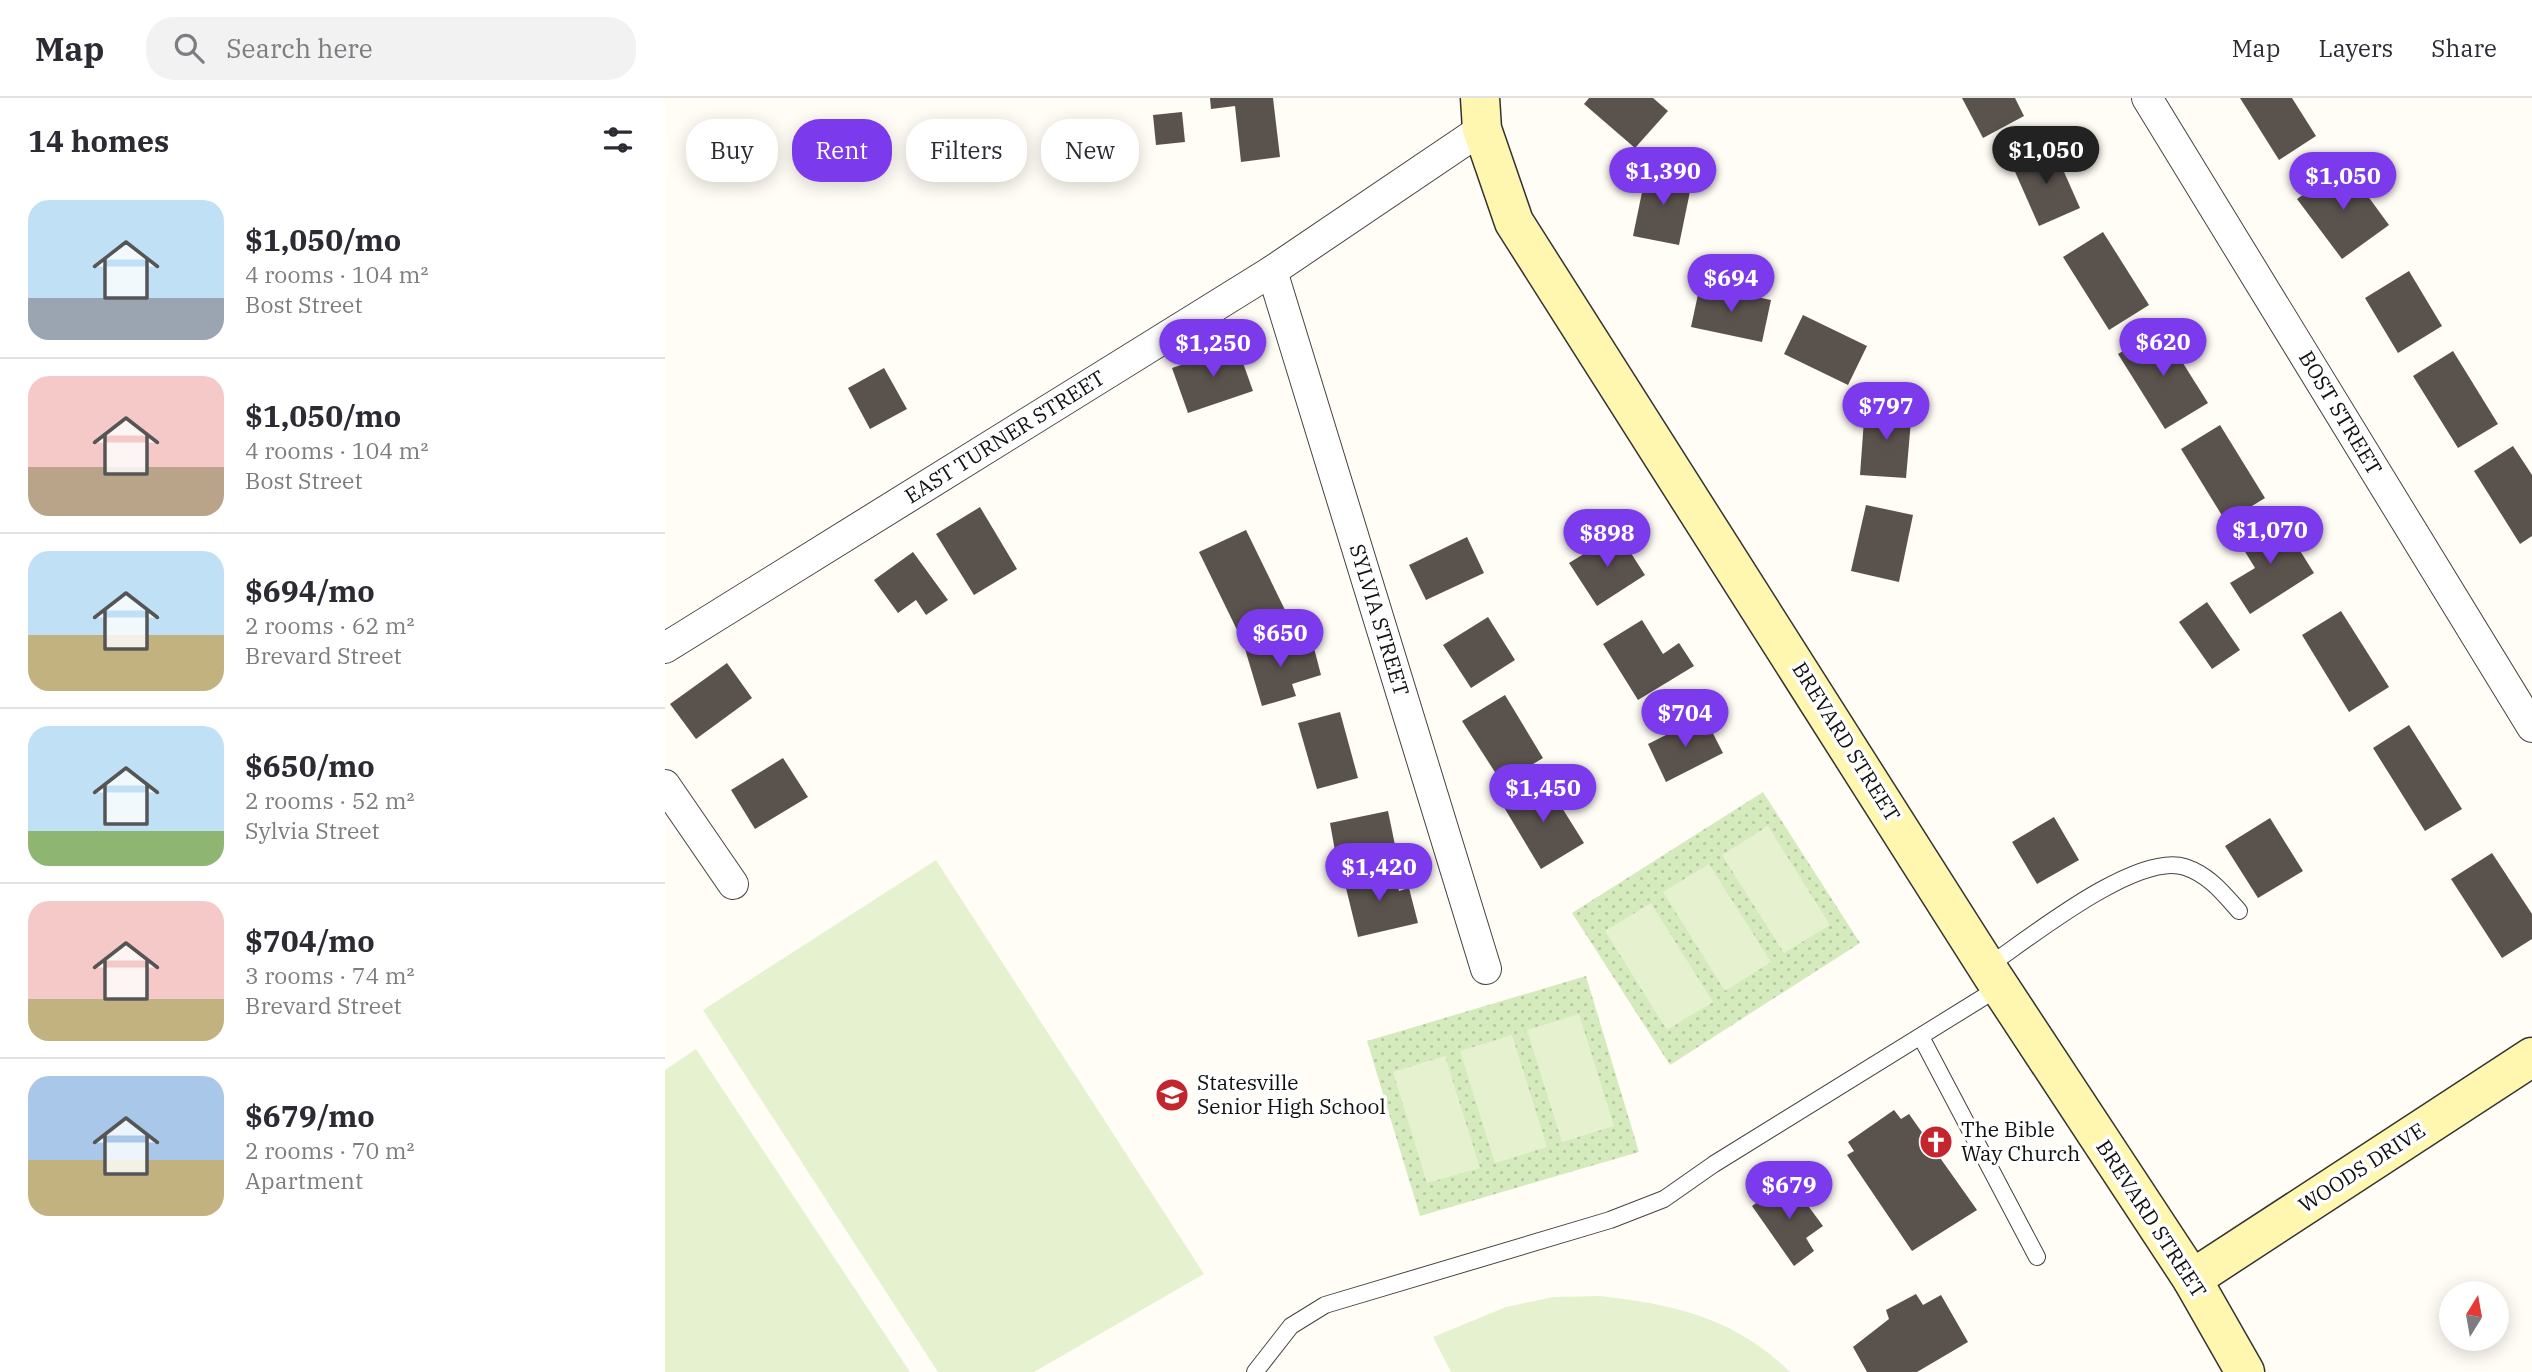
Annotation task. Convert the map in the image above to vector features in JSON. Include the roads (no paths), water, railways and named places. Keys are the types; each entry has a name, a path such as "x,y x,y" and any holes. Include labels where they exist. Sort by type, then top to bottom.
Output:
{"street":[{"name":"BOST STREET","path":"2147,98 2532,727"},
{"name":"EAST TURNER STREET","path":"665,648 1272,271 1481,113"},
{"name":"BREVARD STREET","path":"1481,113 1514,222 1994,977 2192,1279 2245,1372"},
{"name":"SYLVIA STREET","path":"1272,271 1486,969"},
{"path":"665,785 733,884"},
{"name":"WOODS DRIVE","path":"2192,1279 2532,1057"}],"lane":[{"path":"1255,1372 1291,1326 1325,1305 1610,1220 1664,1199 1714,1164 1921,1037 2115,881 2154,866 2183,866 2209,878 2239,911"},
{"path":"1921,1037 2037,1257"}],"place":[{"name":"Statesville Senior High School","path":"1172,1095"},
{"name":"The Bible Way Church","path":"1936,1142"}]}
